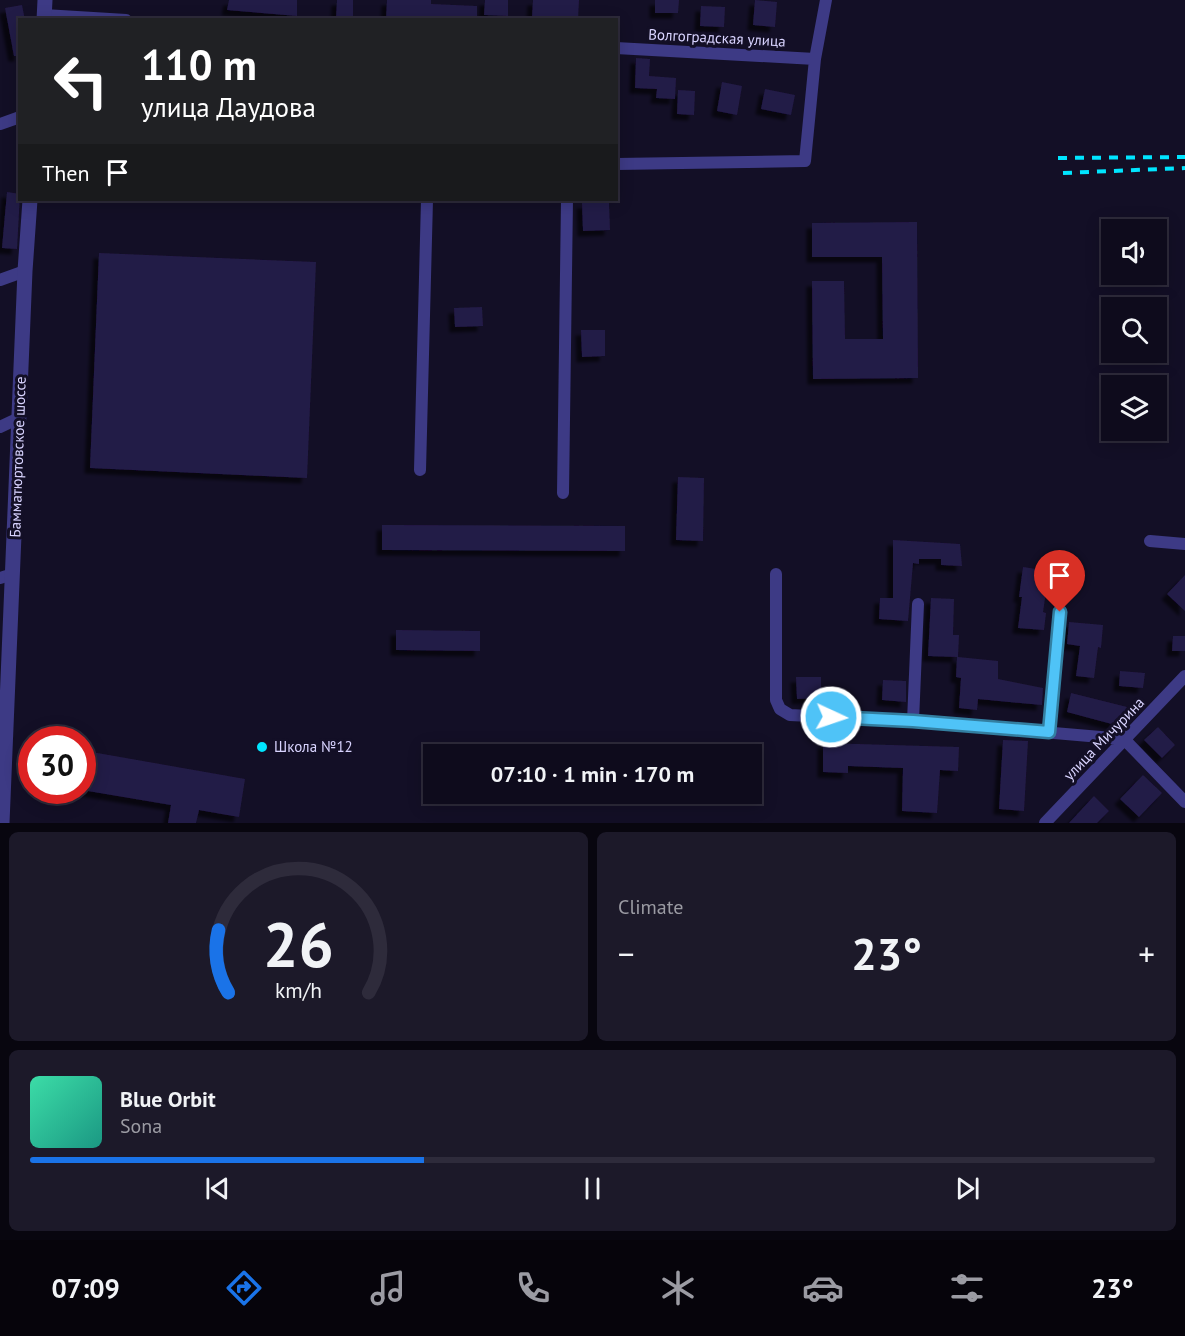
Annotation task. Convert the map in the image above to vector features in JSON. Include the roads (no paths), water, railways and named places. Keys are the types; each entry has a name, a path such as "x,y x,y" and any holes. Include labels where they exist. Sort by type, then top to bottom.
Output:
{"street":[{"path":"618,164 805,161 816,59 826,0"},
{"path":"44,11 108,18"},
{"name":"Волгоградская улица","path":"618,48 816,59"},
{"path":"0,124 18,118"},
{"name":"Бамматюртовское шоссе","path":"2,823 6,576 20,418 30,201"},
{"path":"420,470 427,201"},
{"path":"563,493 567,201"},
{"path":"0,280 25,270"},
{"path":"0,427 20,418"},
{"path":"1150,541 1185,544"},
{"path":"776,574 776,700 780,709 790,715 913,721 1124,738 1185,802"},
{"path":"913,721 918,604"},
{"path":"1049,732 1060,612"},
{"name":"улица Мичурина","path":"1045,823 1185,676"}],"railway":[{"path":"1058,158 1185,157"},
{"path":"1063,173 1185,168"}],"place":[{"name":"Школа №12","path":"262,747"}]}
